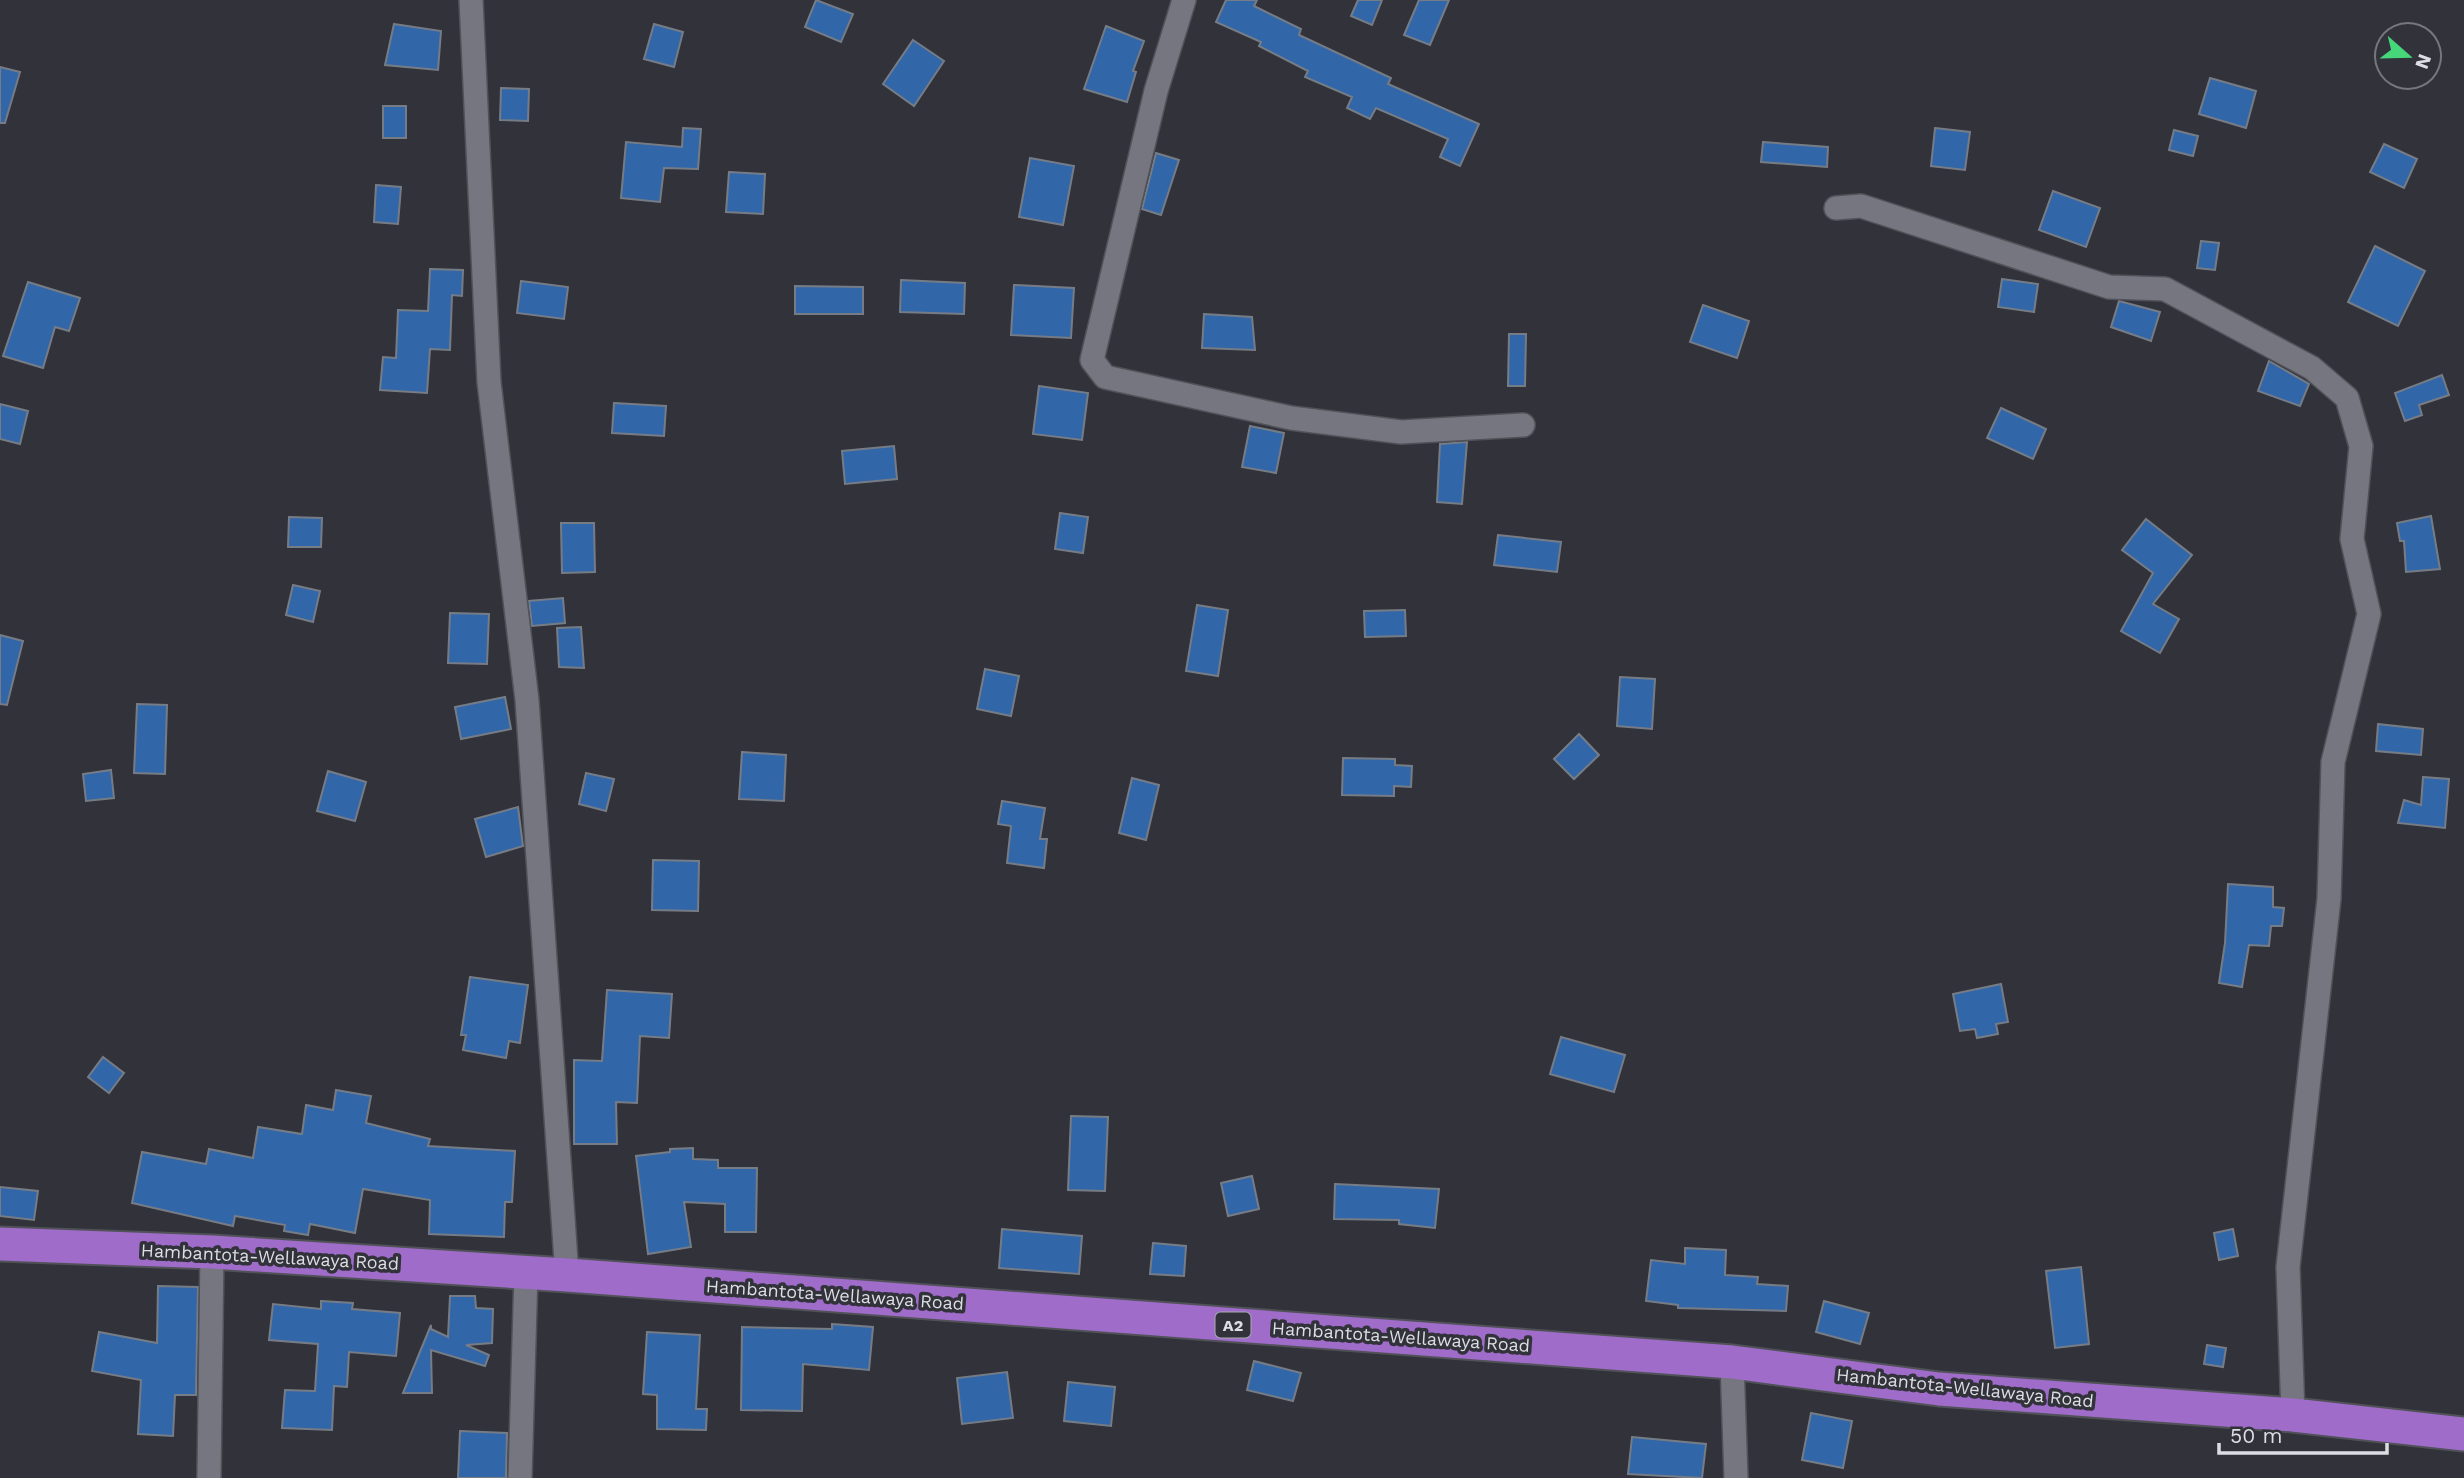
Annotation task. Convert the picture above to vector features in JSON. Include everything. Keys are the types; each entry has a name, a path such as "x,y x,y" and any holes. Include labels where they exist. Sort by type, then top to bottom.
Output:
{"highway":[{"name":"Hambantota-Wellawaya Road","path":"0,1244 212,1252 526,1272 1732,1362 1939,1389 2293,1415 2464,1434"}],"street":[{"path":"471,0 489,382 527,700 568,1275"},
{"path":"1184,0 1156,91 1092,360 1105,377 1291,418 1401,432 1523,425"},
{"path":"1836,208 1861,206 2109,287 2165,289 2312,368 2347,398 2361,446 2352,539 2370,614 2333,762 2329,899 2288,1267 2293,1415"},
{"path":"208,1478 212,1252"},
{"path":"520,1478 526,1272"},
{"path":"1732,1362 1736,1478"}],"building":[{"path":"816,0 853,14 841,42 805,27"},
{"path":"1226,0 1257,0 1254,6 1301,29 1299,35 1391,78 1388,84 1479,124 1460,166 1440,157 1448,139 1376,108 1370,119 1347,108 1352,97 1305,77 1308,71 1259,46 1261,42 1216,22"},
{"path":"1358,0 1382,0 1372,25 1351,16"},
{"path":"1419,0 1449,0 1430,45 1404,35"},
{"path":"394,24 441,31 438,70 385,65"},
{"path":"654,24 683,32 674,67 644,59"},
{"path":"1106,26 1144,41 1133,71 1136,72 1127,102 1084,89"},
{"path":"913,40 944,61 914,106 883,84"},
{"path":"0,67 20,72 5,123 0,123"},
{"path":"2210,78 2256,91 2246,128 2199,114"},
{"path":"501,88 529,89 528,121 500,120"},
{"path":"383,106 406,106 406,138 383,138"},
{"path":"683,128 701,129 698,169 664,168 660,202 621,198 626,142 682,147"},
{"path":"1935,128 1970,132 1965,170 1931,166"},
{"path":"2174,130 2198,136 2193,156 2169,150"},
{"path":"1763,142 1828,147 1827,167 1761,162"},
{"path":"2384,144 2417,159 2404,188 2370,172"},
{"path":"1156,153 1179,160 1161,215 1142,209"},
{"path":"1030,158 1074,166 1063,225 1019,217"},
{"path":"729,172 765,174 763,214 726,212"},
{"path":"376,185 401,187 398,224 374,222"},
{"path":"2053,191 2100,208 2086,247 2039,230"},
{"path":"2201,241 2219,243 2215,270 2197,268"},
{"path":"2375,246 2425,271 2398,326 2348,302"},
{"path":"430,269 463,270 462,296 452,295 450,350 430,349 427,393 380,390 383,357 396,358 398,310 428,311"},
{"path":"2002,279 2038,284 2034,312 1998,307"},
{"path":"901,280 965,283 964,314 900,312"},
{"path":"521,281 568,287 564,319 517,313"},
{"path":"28,282 80,298 69,331 55,327 43,368 3,356"},
{"path":"1014,285 1074,288 1071,338 1011,335"},
{"path":"795,286 863,287 863,314 795,314"},
{"path":"2119,301 2160,312 2151,341 2111,327"},
{"path":"1703,305 1749,321 1737,358 1690,342"},
{"path":"1204,314 1252,317 1255,350 1202,348"},
{"path":"1509,334 1526,334 1525,386 1508,386"},
{"path":"2269,361 2309,384 2300,406 2258,391"},
{"path":"2442,375 2449,395 2419,405 2422,415 2405,421 2395,393"},
{"path":"1039,386 1088,393 1082,440 1033,434"},
{"path":"614,403 666,406 664,436 612,433"},
{"path":"0,404 28,411 20,444 0,439"},
{"path":"2001,408 2046,429 2033,459 1987,438"},
{"path":"1250,426 1284,433 1276,473 1242,467"},
{"path":"1467,442 1462,504 1437,502 1440,444"},
{"path":"894,446 897,479 845,484 842,451"},
{"path":"1060,513 1088,517 1083,553 1055,549"},
{"path":"2431,516 2440,569 2406,572 2404,541 2400,541 2397,523"},
{"path":"289,517 322,518 321,547 288,547"},
{"path":"2146,519 2192,555 2153,604 2179,619 2160,653 2121,631 2153,573 2122,550"},
{"path":"561,523 594,523 595,572 562,573"},
{"path":"1498,535 1561,542 1557,572 1494,565"},
{"path":"293,585 320,591 313,622 286,615"},
{"path":"563,598 565,623 532,626 529,601"},
{"path":"1197,605 1228,610 1218,676 1186,671"},
{"path":"1405,610 1406,636 1365,637 1364,611"},
{"path":"450,613 489,614 487,664 448,663"},
{"path":"581,627 584,668 559,667 557,628"},
{"path":"0,635 23,641 7,705 0,704"},
{"path":"985,669 1019,676 1011,716 977,709"},
{"path":"1620,677 1655,679 1652,729 1617,726"},
{"path":"505,697 511,729 461,739 455,707"},
{"path":"137,704 167,705 165,774 134,773"},
{"path":"2378,724 2423,729 2421,755 2376,751"},
{"path":"1579,734 1599,755 1574,779 1554,759"},
{"path":"742,752 786,755 784,801 739,799"},
{"path":"1343,758 1395,759 1395,765 1412,766 1411,787 1394,786 1394,796 1342,795"},
{"path":"111,770 114,798 86,801 83,774"},
{"path":"328,771 366,782 355,821 317,811"},
{"path":"586,773 614,779 606,811 579,804"},
{"path":"2423,777 2449,779 2445,828 2398,823 2404,800 2421,805"},
{"path":"1132,778 1159,785 1146,840 1119,833"},
{"path":"1002,801 1045,808 1040,839 1047,839 1044,868 1007,863 1011,826 998,824"},
{"path":"518,807 523,846 486,857 475,819"},
{"path":"653,860 699,861 698,911 652,910"},
{"path":"2228,884 2273,887 2273,907 2284,908 2282,926 2271,926 2269,946 2249,945 2242,987 2219,983 2225,943"},
{"path":"470,977 528,985 520,1043 509,1041 506,1058 463,1050 466,1035 461,1035"},
{"path":"2001,984 2008,1022 1996,1024 1998,1034 1977,1038 1975,1029 1960,1031 1953,994"},
{"path":"607,990 672,994 669,1038 640,1036 637,1103 616,1102 617,1144 574,1144 574,1060 602,1061"},
{"path":"1561,1037 1625,1055 1614,1092 1550,1074"},
{"path":"103,1057 124,1073 109,1093 88,1077"},
{"path":"336,1090 371,1096 366,1123 430,1139 428,1146 515,1151 512,1202 505,1202 504,1237 429,1234 430,1200 363,1189 355,1233 310,1224 308,1235 284,1231 285,1225 235,1216 233,1226 132,1203 142,1152 206,1164 209,1149 253,1158 258,1127 302,1134 306,1105 333,1110"},
{"path":"1071,1116 1108,1117 1105,1191 1068,1190"},
{"path":"693,1148 693,1159 718,1160 718,1168 757,1168 756,1232 725,1232 725,1204 684,1202 691,1247 648,1254 636,1156 670,1152 670,1149"},
{"path":"1252,1176 1259,1209 1228,1216 1221,1183"},
{"path":"1335,1184 1439,1189 1435,1228 1399,1224 1399,1220 1334,1219"},
{"path":"0,1187 38,1191 34,1220 0,1216"},
{"path":"1002,1229 1082,1236 1079,1274 999,1268"},
{"path":"2233,1229 2238,1256 2219,1260 2214,1233"},
{"path":"1153,1243 1186,1246 1184,1276 1150,1274"},
{"path":"1685,1248 1726,1250 1725,1275 1758,1277 1757,1284 1788,1286 1786,1311 1678,1308 1678,1305 1646,1301 1651,1260 1685,1264"},
{"path":"2081,1267 2089,1344 2055,1348 2046,1271"},
{"path":"158,1286 198,1287 196,1395 175,1395 173,1436 138,1434 141,1380 92,1371 99,1332 157,1343"},
{"path":"450,1296 475,1296 476,1308 493,1309 492,1343 466,1345 489,1355 485,1366 431,1350 432,1393 403,1393 431,1325 431,1329 448,1337"},
{"path":"321,1301 353,1303 352,1309 400,1313 396,1356 349,1352 347,1387 334,1386 332,1430 282,1428 285,1390 315,1391 318,1344 269,1340 273,1304 321,1309"},
{"path":"1824,1301 1869,1313 1860,1344 1816,1332"},
{"path":"832,1324 873,1327 869,1370 803,1364 802,1411 741,1410 742,1327 832,1329"},
{"path":"647,1332 700,1335 696,1409 707,1409 706,1430 657,1429 657,1395 643,1394"},
{"path":"2207,1345 2226,1348 2223,1367 2204,1364"},
{"path":"1254,1361 1301,1373 1293,1401 1247,1390"},
{"path":"1007,1372 1013,1418 962,1424 957,1378"},
{"path":"1068,1382 1115,1387 1111,1426 1064,1421"},
{"path":"1811,1413 1852,1421 1843,1468 1802,1460"},
{"path":"460,1431 507,1433 506,1478 458,1478"},
{"path":"1632,1437 1706,1444 1702,1478 1628,1474"}]}
